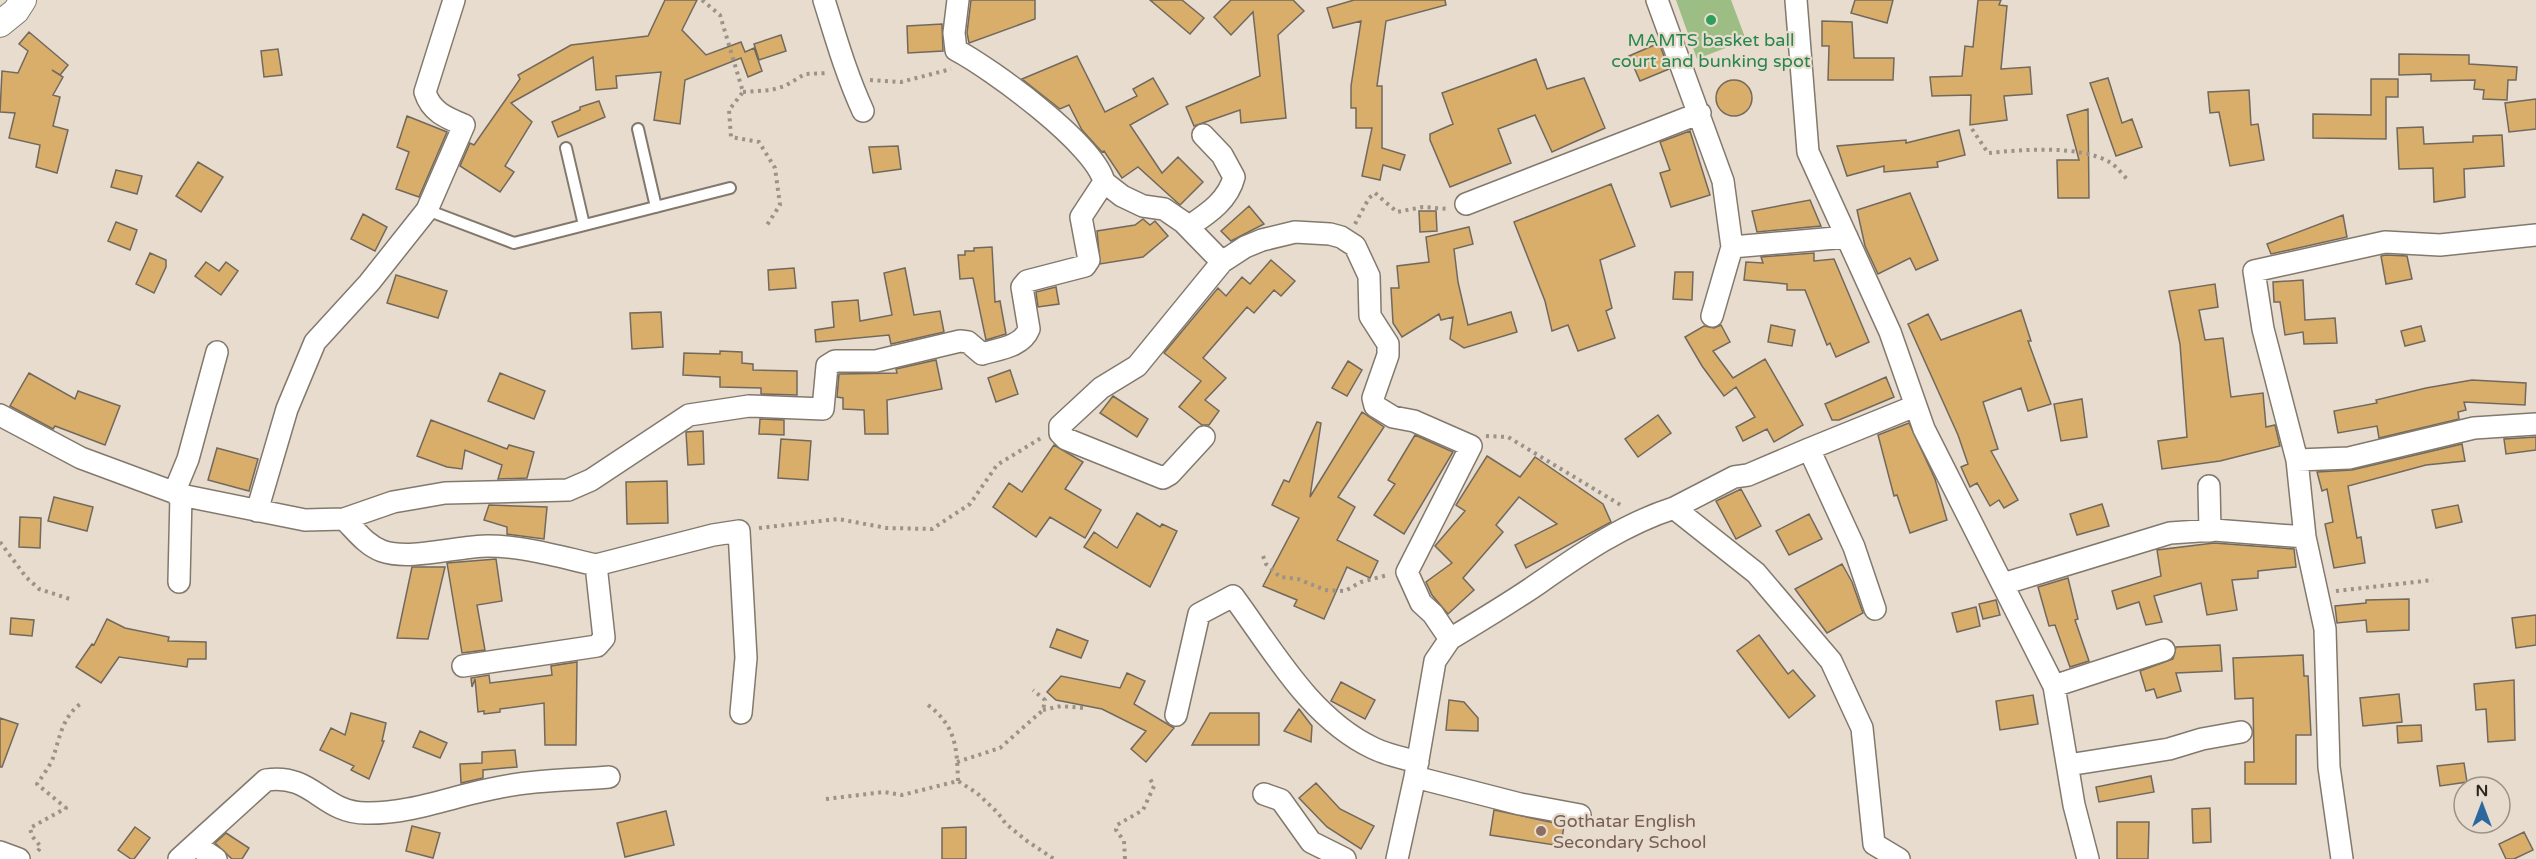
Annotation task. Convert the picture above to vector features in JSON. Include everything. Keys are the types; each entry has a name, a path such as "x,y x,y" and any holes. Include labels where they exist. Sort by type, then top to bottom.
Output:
{"street":[{"path":"0,24 16,11 23,0"},
{"path":"257,511 287,409 315,342 369,283 427,210 464,125 435,110 428,102 425,92 454,0"},
{"path":"824,0 846,76 863,111"},
{"path":"958,0 954,33 956,50 998,75 1084,147 1101,171 1104,182 1122,196 1143,206 1164,209 1188,227 1222,262"},
{"path":"1657,0 1724,181 1732,247 1712,316"},
{"path":"1796,0 1809,152 1890,332 1923,429 2054,686 2088,859"},
{"path":"1466,204 1700,113"},
{"path":"1188,227 1218,205 1231,189 1234,177 1222,155 1203,135"},
{"path":"0,415 81,458 178,494 305,520 344,519 393,502 445,493 568,490 591,480 688,415 749,406 823,409 827,366 835,361 876,361 960,341 968,342 982,354 1013,345 1026,336 1029,329 1022,286 1027,281 1085,266 1089,260 1082,217 1104,182"},
{"path":"1204,437 1170,474 1162,478 1066,439 1060,433 1060,426 1101,388 1137,366 1222,262 1245,247 1278,235 1311,232 1341,237 1355,246 1369,276 1370,316 1388,344 1388,355 1373,398 1375,406 1393,417 1414,421 1471,446 1407,572 1421,603 1450,639"},
{"path":"2342,859 2329,767 2325,629 2305,537 2297,460 2263,329 2254,271 2385,242 2440,245 2536,235"},
{"path":"1732,247 1847,237"},
{"path":"179,582 178,494 217,352"},
{"path":"1397,859 1416,770 1435,661 1450,639 1540,583 1564,564 1643,518 1674,508 1734,477 1748,475 1915,406"},
{"path":"2297,460 2349,458 2474,428 2536,424"},
{"path":"1809,449 1854,547 1875,609"},
{"path":"2209,486 2210,531"},
{"path":"1674,508 1755,573 1831,661 1862,728 1875,844 1899,859"},
{"path":"344,519 369,545 385,552 407,553 488,546 526,549 596,565 713,535 739,531 746,658 741,713"},
{"path":"2002,584 2170,533 2210,531 2305,537"},
{"path":"463,666 597,646 604,638 596,565"},
{"path":"1176,715 1198,614 1233,596 1304,692 1334,723 1416,770 1520,804 1580,815"},
{"path":"2054,686 2164,650"},
{"path":"2068,765 2169,749 2202,738 2241,732"},
{"path":"179,859 197,846 266,780 283,778 298,781 341,811 367,813 395,811 531,782 609,777"},
{"path":"1264,794 1281,800 1311,842 1345,859"},
{"path":"197,846 216,859"},
{"path":"0,852 26,857"}],"lane":[{"path":"638,129 656,207"},
{"path":"566,148 584,225"},
{"path":"427,210 514,243 730,188"}],"path":[{"path":"702,0 720,15 743,92"},
{"path":"765,228 780,205 775,168 759,142 731,137 729,110 743,92 771,90 785,86 805,74 901,82 951,69 968,57"},
{"path":"1972,129 1988,153 2041,148 2092,157 2110,163 2128,180"},
{"path":"1341,237 1353,228 1369,198 1375,193 1397,212 1423,207 1447,209 1466,204"},
{"path":"739,531 787,523 838,519 887,528 932,529 970,504 997,465 1060,426"},
{"path":"1471,446 1478,435 1508,436 1643,518"},
{"path":"0,542 26,577 39,589 73,600"},
{"path":"1263,556 1266,564 1280,577 1298,579 1325,590 1345,591 1360,582 1407,572"},
{"path":"2318,593 2433,580"},
{"path":"1033,690 1045,700 1043,710"},
{"path":"26,857 41,847 32,836 30,828 66,808 37,784 54,756 55,746 71,710 82,702"},
{"path":"928,705 944,717 951,729 958,781"},
{"path":"957,762 1000,748 1043,710 1061,706 1083,708"},
{"path":"1125,859 1124,841 1116,830 1118,825 1143,810 1154,786 1149,777"},
{"path":"826,799 884,792 902,795 958,781 977,793 999,813 1006,824 1054,859"}],"green space":[{"name":"MAMTS basket ball court and bunking spot","path":"1676,0 1731,0 1746,40 1697,59"}],"building":[{"path":"665,0 697,0 682,30 706,55 741,42 745,52 754,48 762,71 748,77 741,58 685,80 680,124 654,120 661,72 616,76 617,88 596,90 593,57 511,103 532,122 505,166 514,172 500,192 460,166 470,143 474,145 520,79 518,75 571,45 648,36"},
{"path":"971,0 1035,0 1035,19 969,43 967,33"},
{"path":"1150,0 1182,0 1204,18 1190,34"},
{"path":"1231,0 1293,0 1304,11 1278,35 1286,118 1241,123 1240,110 1194,126 1186,107 1260,76 1253,12 1231,35 1214,17"},
{"path":"1354,0 1445,0 1446,5 1386,21 1377,86 1382,86 1382,148 1405,155 1400,170 1383,165 1380,180 1362,176 1372,128 1356,128 1356,108 1351,108 1351,86 1361,21 1333,28 1327,8"},
{"path":"1855,0 1893,0 1887,23 1851,13"},
{"path":"1978,0 2001,0 1999,5 2007,6 2001,69 2030,67 2032,94 2004,96 2007,120 1970,125 1971,95 1932,96 1930,77 1962,76 1965,46 1973,47"},
{"path":"1822,21 1852,22 1854,58 1894,58 1893,80 1828,80 1829,46 1822,46"},
{"path":"942,24 943,51 908,53 907,26"},
{"path":"29,32 68,65 60,75 52,70 63,77 53,95 60,97 53,126 68,130 57,173 36,167 40,145 9,138 15,113 0,112 2,71 18,73 28,51 19,44"},
{"path":"781,35 786,51 759,60 754,44"},
{"path":"1659,43 1669,69 1640,81 1629,56"},
{"path":"278,49 282,75 264,77 261,51"},
{"path":"2399,54 2469,55 2469,64 2517,67 2516,80 2508,80 2507,100 2483,99 2484,90 2474,89 2475,80 2431,81 2431,74 2399,75"},
{"path":"1077,56 1105,112 1137,96 1133,89 1153,78 1168,104 1130,125 1162,173 1178,157 1203,182 1180,205 1138,167 1122,178 1104,151 1102,152 1082,130 1069,105 1060,109 1022,79"},
{"path":"1536,59 1547,89 1584,78 1605,128 1552,152 1535,115 1498,129 1511,163 1450,187 1430,140 1430,134 1453,124 1442,93"},
{"path":"2108,78 2122,123 2132,119 2142,147 2116,156 2090,83"},
{"path":"2371,79 2398,79 2398,97 2386,97 2386,139 2313,138 2313,114 2371,115"},
{"path":"1734,80 1747,85 1752,98 1747,111 1734,116 1721,111 1716,98 1721,85"},
{"path":"2249,90 2251,125 2258,124 2264,160 2230,166 2219,112 2210,113 2208,92"},
{"path":"2536,99 2536,129 2509,132 2505,103"},
{"path":"599,101 605,117 558,137 552,122 580,110 580,107"},
{"path":"2088,109 2089,198 2058,198 2057,160 2079,160 2067,115"},
{"path":"407,116 447,132 419,197 396,189 409,152 397,147"},
{"path":"2423,127 2424,144 2473,142 2473,136 2502,135 2504,166 2464,169 2465,197 2434,202 2433,168 2399,169 2397,128"},
{"path":"1959,130 1965,155 1937,162 1938,167 1884,172 1884,166 1847,176 1837,146 1906,140 1906,143"},
{"path":"1690,131 1710,195 1671,207 1660,173 1670,170 1660,142"},
{"path":"898,146 901,169 873,173 869,147"},
{"path":"198,162 223,177 201,212 176,196"},
{"path":"116,170 142,176 137,194 111,187"},
{"path":"1611,184 1635,246 1600,260 1612,308 1606,311 1615,338 1578,351 1568,325 1552,331 1545,301 1514,222"},
{"path":"1910,193 1938,260 1916,270 1910,258 1878,274 1865,246 1857,210"},
{"path":"1810,200 1821,226 1757,232 1752,211"},
{"path":"1249,206 1264,224 1231,241 1221,231"},
{"path":"1419,211 1436,211 1437,231 1420,232"},
{"path":"363,214 387,227 375,251 351,239"},
{"path":"2343,215 2347,237 2271,254 2267,244"},
{"path":"1143,219 1150,225 1155,221 1168,236 1143,257 1100,264 1097,231 1135,225"},
{"path":"116,222 137,230 130,250 108,241"},
{"path":"1469,227 1473,244 1454,249 1458,282 1468,325 1511,312 1517,332 1464,348 1450,339 1453,317 1441,320 1439,314 1402,337 1393,323 1391,288 1399,288 1397,266 1429,262 1426,237"},
{"path":"992,247 995,302 1000,301 1006,334 986,340 973,278 960,279 958,255 965,255 965,251 974,251 974,248"},
{"path":"150,253 166,260 166,267 154,293 136,284"},
{"path":"1814,253 1814,261 1834,259 1869,342 1836,357 1830,343 1827,345 1805,290 1787,290 1787,284 1744,280 1746,262 1763,263 1761,257"},
{"path":"2381,256 2407,256 2412,279 2386,284"},
{"path":"1271,260 1295,281 1281,296 1274,290 1254,313 1247,307 1203,358 1226,378 1205,400 1219,411 1209,425 1202,425 1179,407 1201,381 1164,353 1218,288 1226,296 1242,277 1250,284"},
{"path":"206,262 219,271 226,262 238,271 221,295 195,276"},
{"path":"794,268 796,288 769,290 768,270"},
{"path":"905,268 914,315 940,311 944,332 891,344 889,335 816,342 815,330 834,327 832,302 858,300 860,321 892,315 884,273"},
{"path":"1675,272 1693,272 1692,300 1673,299"},
{"path":"396,275 447,291 438,318 387,303"},
{"path":"2303,280 2305,320 2335,318 2337,343 2304,344 2303,332 2285,335 2280,302 2274,302 2273,282"},
{"path":"2215,284 2218,307 2199,310 2205,340 2223,338 2231,397 2263,393 2266,427 2275,425 2280,446 2220,461 2162,469 2158,441 2187,437 2180,344 2169,291"},
{"path":"1056,287 1059,304 1038,307 1036,292"},
{"path":"2021,310 2031,341 2028,341 2051,404 2028,411 2021,388 1983,402 1998,449 1991,451 2018,500 2004,508 1999,500 1990,506 1977,483 1970,487 1961,467 1968,464 1958,435 1908,324 1928,314 1941,340"},
{"path":"661,312 663,347 632,349 630,313"},
{"path":"1721,325 1730,342 1713,351 1733,378 1765,359 1803,425 1774,442 1767,429 1743,441 1736,427 1755,417 1736,387 1724,396 1702,366 1685,337 1704,326 1714,328"},
{"path":"1771,325 1795,330 1792,346 1768,342"},
{"path":"2421,326 2425,341 2405,346 2401,331"},
{"path":"720,351 742,352 742,363 753,364 753,370 797,371 797,395 761,394 761,388 720,387 720,377 683,375 684,353 720,354"},
{"path":"936,360 942,389 887,400 888,434 865,434 864,410 843,409 843,398 837,397 839,374 897,373 896,369"},
{"path":"1348,361 1362,370 1347,396 1332,388"},
{"path":"1010,370 1018,394 996,402 988,378"},
{"path":"29,373 75,399 78,391 120,406 105,445 55,426 53,429 10,406"},
{"path":"500,373 545,391 534,419 488,401"},
{"path":"1886,377 1894,397 1839,420 1832,420 1825,404"},
{"path":"2472,380 2526,383 2525,405 2464,402 2466,410 2458,412 2459,419 2379,438 2377,426 2338,433 2334,411 2377,403 2376,400 2426,388"},
{"path":"1113,396 1148,419 1137,437 1100,413"},
{"path":"2082,399 2087,437 2061,441 2054,404"},
{"path":"1362,412 1384,427 1338,497 1355,507 1337,540 1378,561 1370,578 1347,567 1324,619 1294,606 1297,600 1263,586 1299,518 1272,505 1284,480 1289,482 1317,422 1321,423 1310,497"},
{"path":"1658,415 1671,433 1638,457 1625,439"},
{"path":"760,419 784,420 784,435 759,434"},
{"path":"431,420 507,449 509,445 534,452 527,478 498,479 502,465 465,450 462,469 447,467 417,456"},
{"path":"1909,423 1935,479 1947,520 1910,533 1897,495 1894,496 1878,435"},
{"path":"703,431 704,464 688,465 686,432"},
{"path":"1415,435 1453,452 1404,534 1374,515 1395,484 1388,480"},
{"path":"2536,437 2536,450 2506,454 2504,439"},
{"path":"781,439 811,441 808,480 778,478"},
{"path":"2462,444 2465,461 2426,465 2348,486 2357,538 2361,537 2365,563 2334,568 2325,524 2333,522 2327,489 2322,491 2317,472 2352,470"},
{"path":"1054,445 1083,462 1065,489 1101,510 1085,538 1050,517 1036,537 993,507 1009,483 1022,492"},
{"path":"217,448 258,459 249,491 208,480"},
{"path":"1487,456 1520,477 1535,457 1603,504 1611,522 1526,568 1515,545 1557,524 1519,497 1496,525 1503,532 1463,578 1474,590 1448,614 1432,595 1426,582 1452,563 1435,546 1465,511 1456,505"},
{"path":"667,481 668,523 627,524 626,482"},
{"path":"1741,489 1761,526 1736,539 1716,501"},
{"path":"54,497 93,507 87,531 48,521"},
{"path":"2102,504 2109,526 2077,535 2070,514"},
{"path":"489,505 547,507 544,539 507,534 507,527 484,520"},
{"path":"2458,505 2462,522 2436,528 2432,510"},
{"path":"1137,513 1160,527 1162,524 1177,531 1150,587 1084,547 1094,532 1117,548"},
{"path":"1809,514 1822,539 1789,555 1776,531"},
{"path":"20,517 41,518 40,548 19,547"},
{"path":"2214,543 2294,549 2296,567 2258,571 2258,578 2232,580 2237,610 2207,615 2201,583 2154,596 2162,622 2146,625 2139,602 2117,609 2112,591 2161,576 2157,550"},
{"path":"496,559 502,601 477,605 485,650 462,653 447,563"},
{"path":"1842,564 1852,582 1863,613 1827,633 1795,589"},
{"path":"412,567 445,567 428,639 397,638"},
{"path":"2068,578 2078,619 2075,620 2089,661 2070,667 2055,625 2049,626 2038,587"},
{"path":"2409,599 2409,630 2367,632 2366,620 2337,623 2335,606 2366,603 2366,600"},
{"path":"1996,600 2000,615 1983,619 1979,604"},
{"path":"1976,607 1980,626 1957,632 1952,613"},
{"path":"2536,615 2536,645 2516,648 2512,618"},
{"path":"11,618 34,620 32,636 10,634"},
{"path":"107,619 125,628 169,637 168,641 206,642 206,659 188,659 187,667 119,657 101,683 76,667 92,644 94,645"},
{"path":"1057,629 1088,641 1081,658 1050,647"},
{"path":"1759,635 1788,674 1793,670 1815,696 1789,718 1737,651"},
{"path":"2220,645 2222,671 2176,673 2181,691 2157,698 2154,689 2146,691 2140,671 2173,659 2176,647"},
{"path":"2303,655 2304,676 2308,676 2311,735 2296,735 2296,784 2245,784 2245,762 2254,762 2253,698 2235,699 2233,658"},
{"path":"577,662 576,745 545,745 544,703 500,709 500,712 484,714 484,711 478,712 475,679 472,687 471,678 489,675 490,683 552,675 551,666"},
{"path":"1127,673 1145,681 1134,704 1174,728 1146,762 1131,749 1146,731 1102,709 1056,700 1047,692 1061,676 1120,688"},
{"path":"2514,680 2515,740 2488,742 2486,709 2476,710 2474,684"},
{"path":"1341,682 1375,700 1365,719 1331,701"},
{"path":"2399,694 2402,722 2363,726 2360,698"},
{"path":"2033,695 2038,724 2000,730 1996,701"},
{"path":"1449,700 1464,702 1478,718 1478,731 1446,730"},
{"path":"1299,709 1312,726 1311,742 1284,731"},
{"path":"351,713 386,723 382,741 384,741 369,779 351,770 354,766 320,750 331,728 345,735"},
{"path":"1210,713 1259,713 1259,745 1192,745"},
{"path":"0,718 18,724 2,767 0,767"},
{"path":"2421,725 2422,741 2398,743 2397,726"},
{"path":"420,731 447,743 440,758 413,747"},
{"path":"515,750 517,767 483,770 483,778 461,783 460,764 482,763 482,752"},
{"path":"2464,763 2466,775 2452,775 2452,784 2440,786 2437,766"},
{"path":"2151,776 2154,792 2099,802 2096,787"},
{"path":"1316,783 1340,809 1374,826 1361,849 1327,827 1299,798"},
{"path":"2210,808 2211,842 2193,843 2192,809"},
{"path":"1494,810 1564,825 1561,846 1490,835"},
{"path":"666,811 674,845 625,857 617,823"},
{"path":"2117,822 2149,822 2148,859 2117,859"},
{"path":"412,826 440,833 433,858 406,851"},
{"path":"135,827 150,838 134,859 131,859 118,850"},
{"path":"966,827 966,859 942,859 942,828"},
{"path":"2524,832 2533,850 2514,859 2506,859 2499,844"},
{"path":"226,833 249,848 242,859 232,859 215,843"}],"place":[{"name":"MAMTS basket ball court and bunking spot","path":"1711,20"},
{"name":"Gothatar English Secondary School","path":"1541,831"}]}
